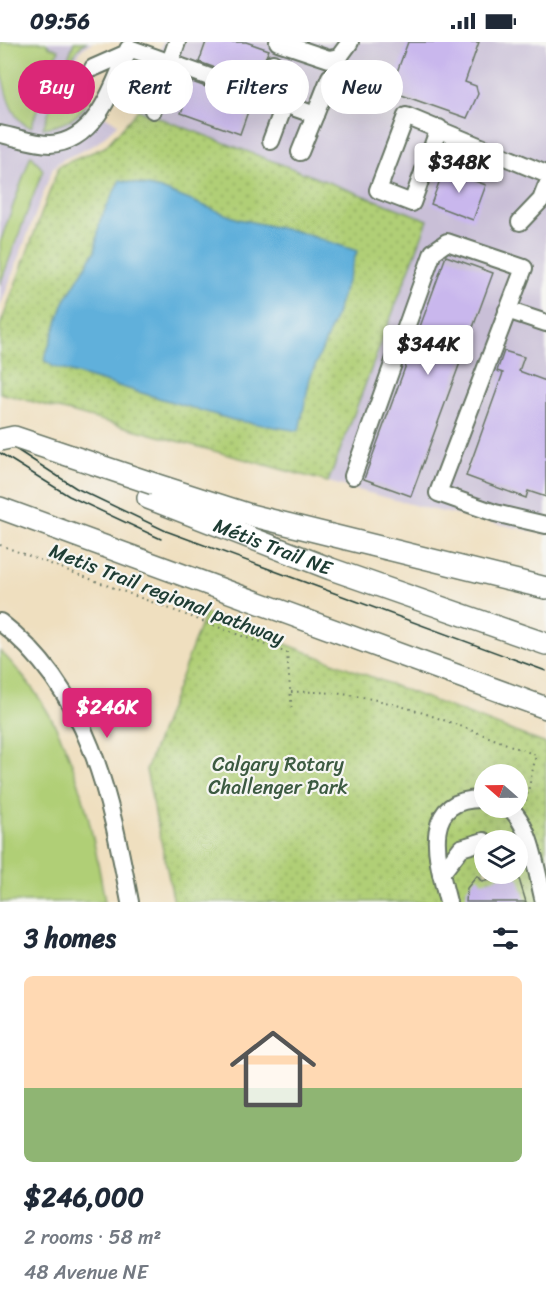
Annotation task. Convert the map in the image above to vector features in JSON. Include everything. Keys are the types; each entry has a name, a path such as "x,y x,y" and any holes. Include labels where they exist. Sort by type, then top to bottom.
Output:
{"main road":[{"name":"Métis Trail NE","path":"0,441 151,491 331,569 546,644"},
{"path":"151,491 546,588"},
{"path":"0,508 546,708"},
{"path":"464,679 546,719"}],"street":[{"path":"172,60 177,42"},
{"path":"278,42 329,59 339,57 350,42"},
{"path":"0,134 53,144 79,134 109,96 129,48"},
{"path":"95,67 129,48 163,60"},
{"path":"300,152 321,100"},
{"path":"309,113 315,115"},
{"path":"271,141 281,114"},
{"path":"439,128 412,202 378,190 406,116 439,128 546,174"},
{"path":"520,222 541,200 546,187"},
{"path":"353,476 433,252 447,242 524,268 438,493 495,513 546,525"},
{"path":"507,310 546,323"},
{"path":"0,622 20,637 45,666 76,714 90,743 99,763 116,829 130,902"},
{"path":"448,902 435,834 441,819 454,806 474,801"},
{"path":"441,874 461,848 474,844"},
{"path":"528,860 544,902"}],"path":[{"name":"Metis Trail regional pathway","path":"0,545 287,653 291,692"},
{"path":"292,712 291,692 332,692 380,699 536,755 525,805 529,815"}],"shaded area":[{"path":"0,42 93,42 82,49 76,60 18,60 18,114 95,114 95,110 118,124 96,144 62,160 53,168 0,307"},
{"path":"163,42 546,42 546,534 425,508 328,482 427,220 149,114 193,114 193,60 156,60"}],"green space":[{"path":"0,42 46,42 50,47 59,49 55,60 18,60 18,114 36,114 31,127 15,114 6,91"},
{"path":"74,42 86,42 77,50 72,60 68,60"},
{"path":"48,114 78,114 58,125 43,128"},
{"path":"134,114 149,114 428,220 328,482 0,393 0,326 59,166 105,147"},
{"path":"31,155 43,170 0,284 0,243"},
{"name":"Calgary Rotary Challenger Park","path":"205,613 546,744 546,902 174,902 146,770"},
{"path":"0,651 22,675 40,700 56,726 68,754 87,812 105,902 0,902"}],"water":[{"path":"120,180 161,189 238,219 299,232 357,251 334,321 310,378 299,431 233,420 54,367 44,360 64,302 95,251 100,220"}],"building":[{"path":"206,42 246,42 269,50 264,60 205,60 205,64 199,62"},
{"path":"408,42 479,42 465,82 476,86 478,94 467,118 403,96 401,60"},
{"path":"193,82 205,87 205,114 247,114 240,134 184,114 193,114"},
{"path":"444,169 453,172 454,169 469,174 467,178 486,185 473,220 431,204"},
{"path":"446,256 493,273 411,496 364,479"},
{"path":"504,351 524,357 519,371 546,381 546,497 528,491 526,498 466,476 503,373 497,371"},
{"path":"474,880 474,884 521,884 526,902 466,902 467,888"}],"tram line":[{"path":"0,439 76,488 166,531 546,671"},
{"path":"0,453 69,496 161,539"}]}
